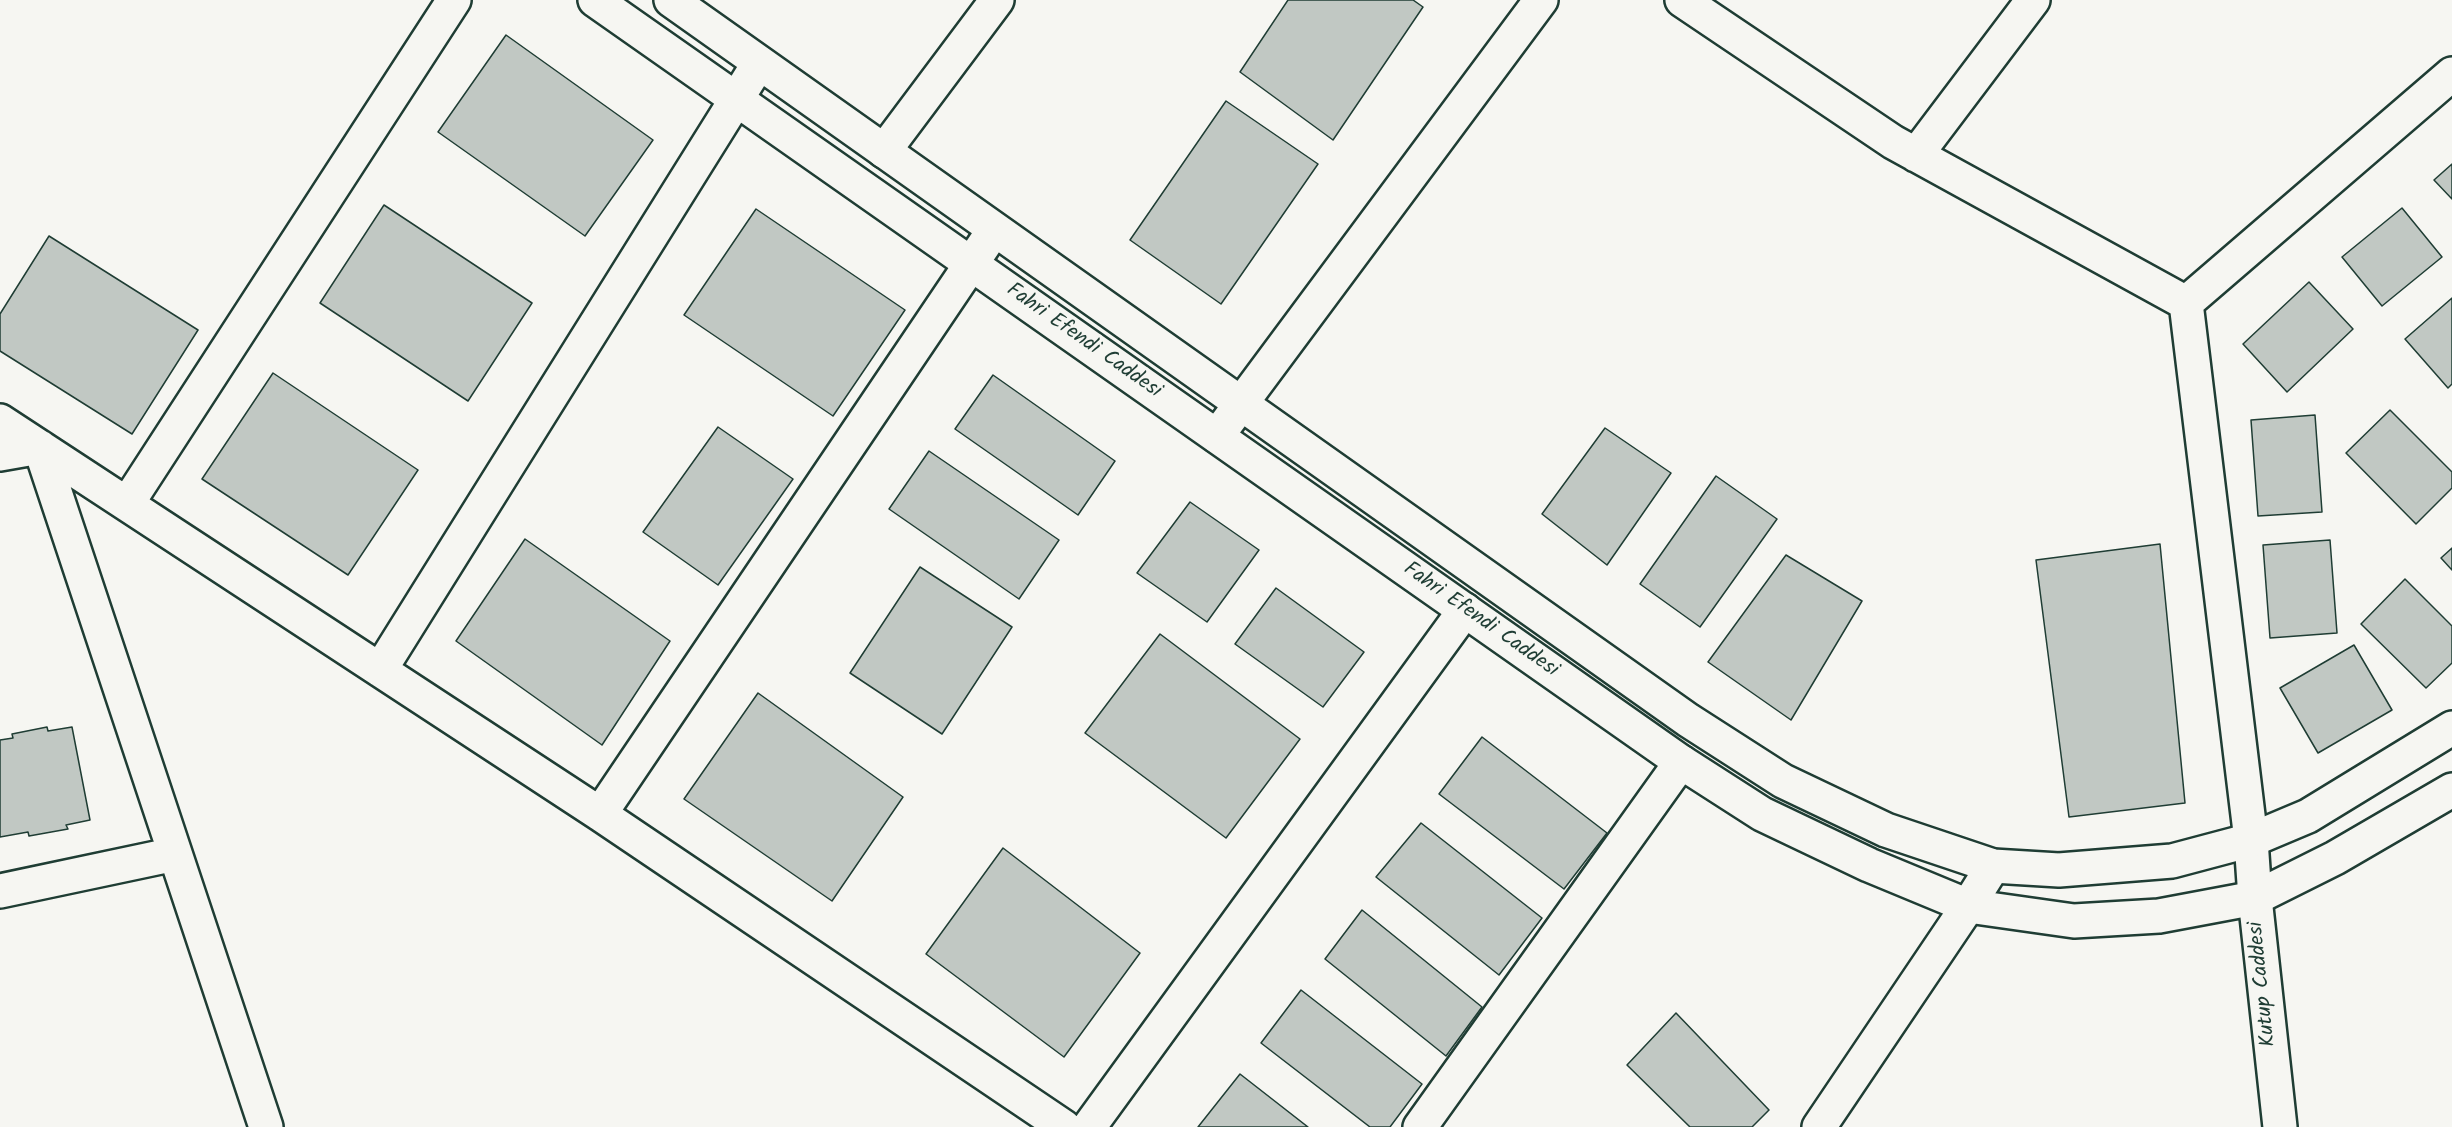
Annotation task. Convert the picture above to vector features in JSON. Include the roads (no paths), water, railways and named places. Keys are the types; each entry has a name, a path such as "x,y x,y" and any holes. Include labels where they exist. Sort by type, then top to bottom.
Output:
{"street":[{"path":"127,504 454,0"},
{"name":"Fahri Efendi Caddesi","path":"595,0 1681,762 1762,814 1869,866 1968,906 2074,921 2159,916 2255,898 2335,858 2452,790"},
{"name":"Fahri Efendi Caddesi","path":"671,0 1678,714 1783,781 1886,830 1993,866 2059,870 2172,861 2251,840 2308,816 2452,728"},
{"path":"884,151 997,0"},
{"path":"1217,436 1541,0"},
{"path":"1682,0 1893,142 2186,303 2452,74"},
{"path":"1916,155 2033,0"},
{"path":"380,670 759,63"},
{"path":"600,814 994,230"},
{"name":"Kutup Caddesi","path":"2186,303 2251,840 2255,898 2280,1127"},
{"path":"0,421 600,814 1064,1127"},
{"path":"0,454 40,447"},
{"path":"40,447 266,1127"},
{"path":"1089,1127 1465,610"},
{"path":"1420,1127 1681,762"},
{"path":"0,891 175,854"},
{"path":"1819,1127 1993,866"}]}
